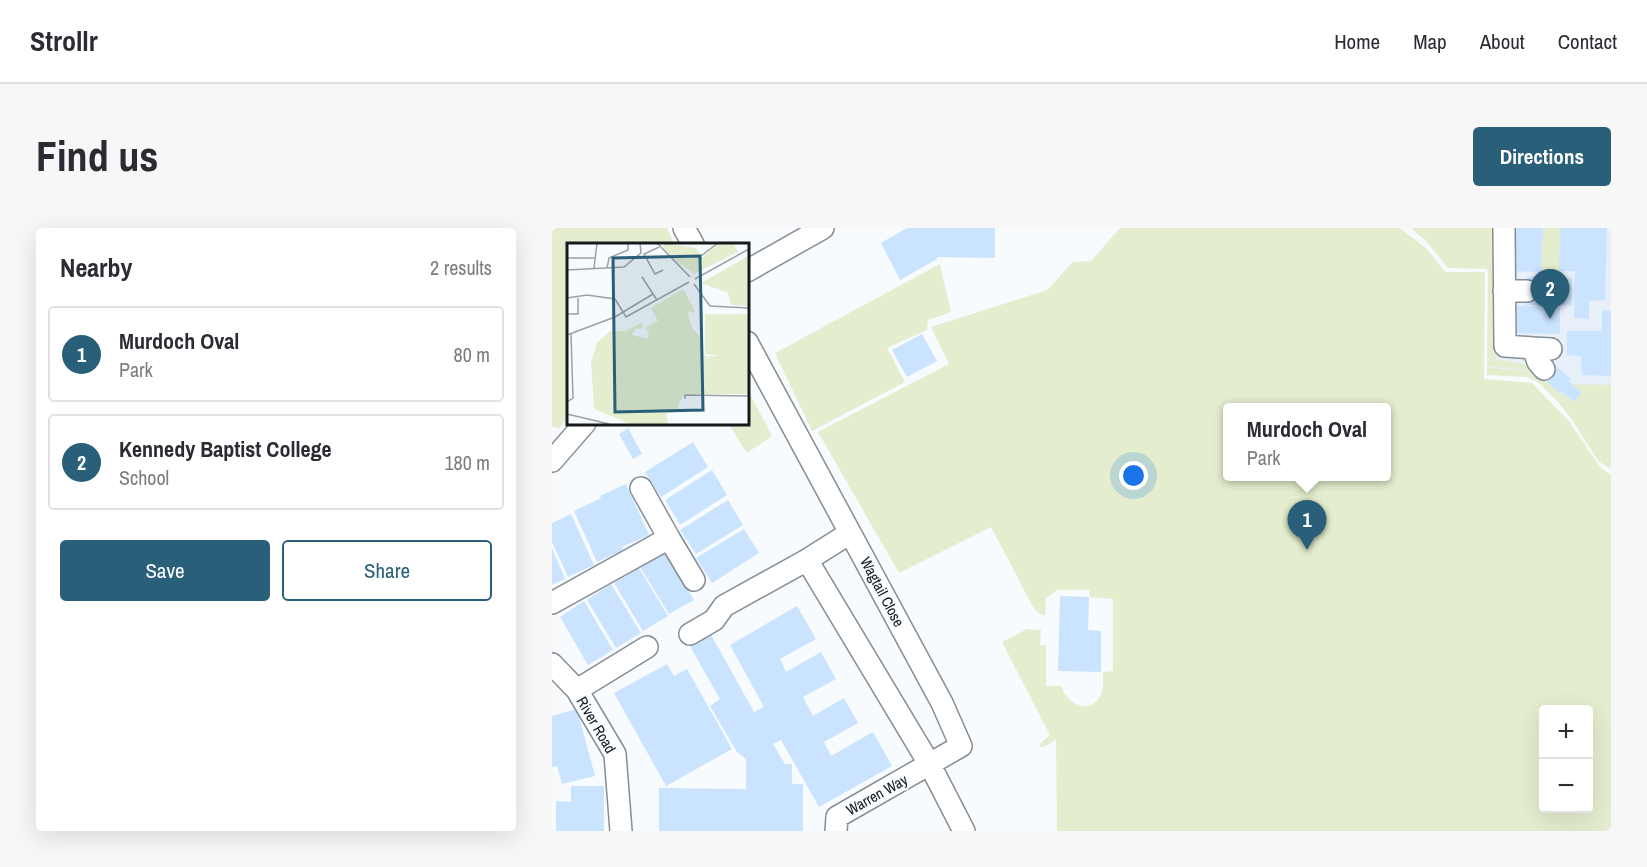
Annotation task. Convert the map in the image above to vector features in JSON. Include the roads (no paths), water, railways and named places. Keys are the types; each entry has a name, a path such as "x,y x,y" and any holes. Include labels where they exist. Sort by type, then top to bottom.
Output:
{"street":[{"path":"684,228 692,243"},
{"path":"748,270 823,228"},
{"path":"1504,228 1505,346 1542,348 1538,362 1544,369"},
{"path":"1504,291 1527,291"},
{"name":"Wagtail Close","path":"748,344 942,703 961,746 930,765"},
{"path":"552,461 584,424"},
{"path":"641,488 694,580"},
{"path":"690,634 714,620 724,606 807,560 850,533"},
{"path":"552,603 669,538"},
{"path":"807,560 930,765 964,831"},
{"path":"577,690 647,647"},
{"name":"River Road","path":"552,664 577,690 615,754 621,831"},
{"name":"Warren Way","path":"836,831 837,818 930,765"}],"place":[{"name":"Kennedy Baptist College","path":"1550,319"},
{"name":"Murdoch Oval","path":"1307,550"}]}
